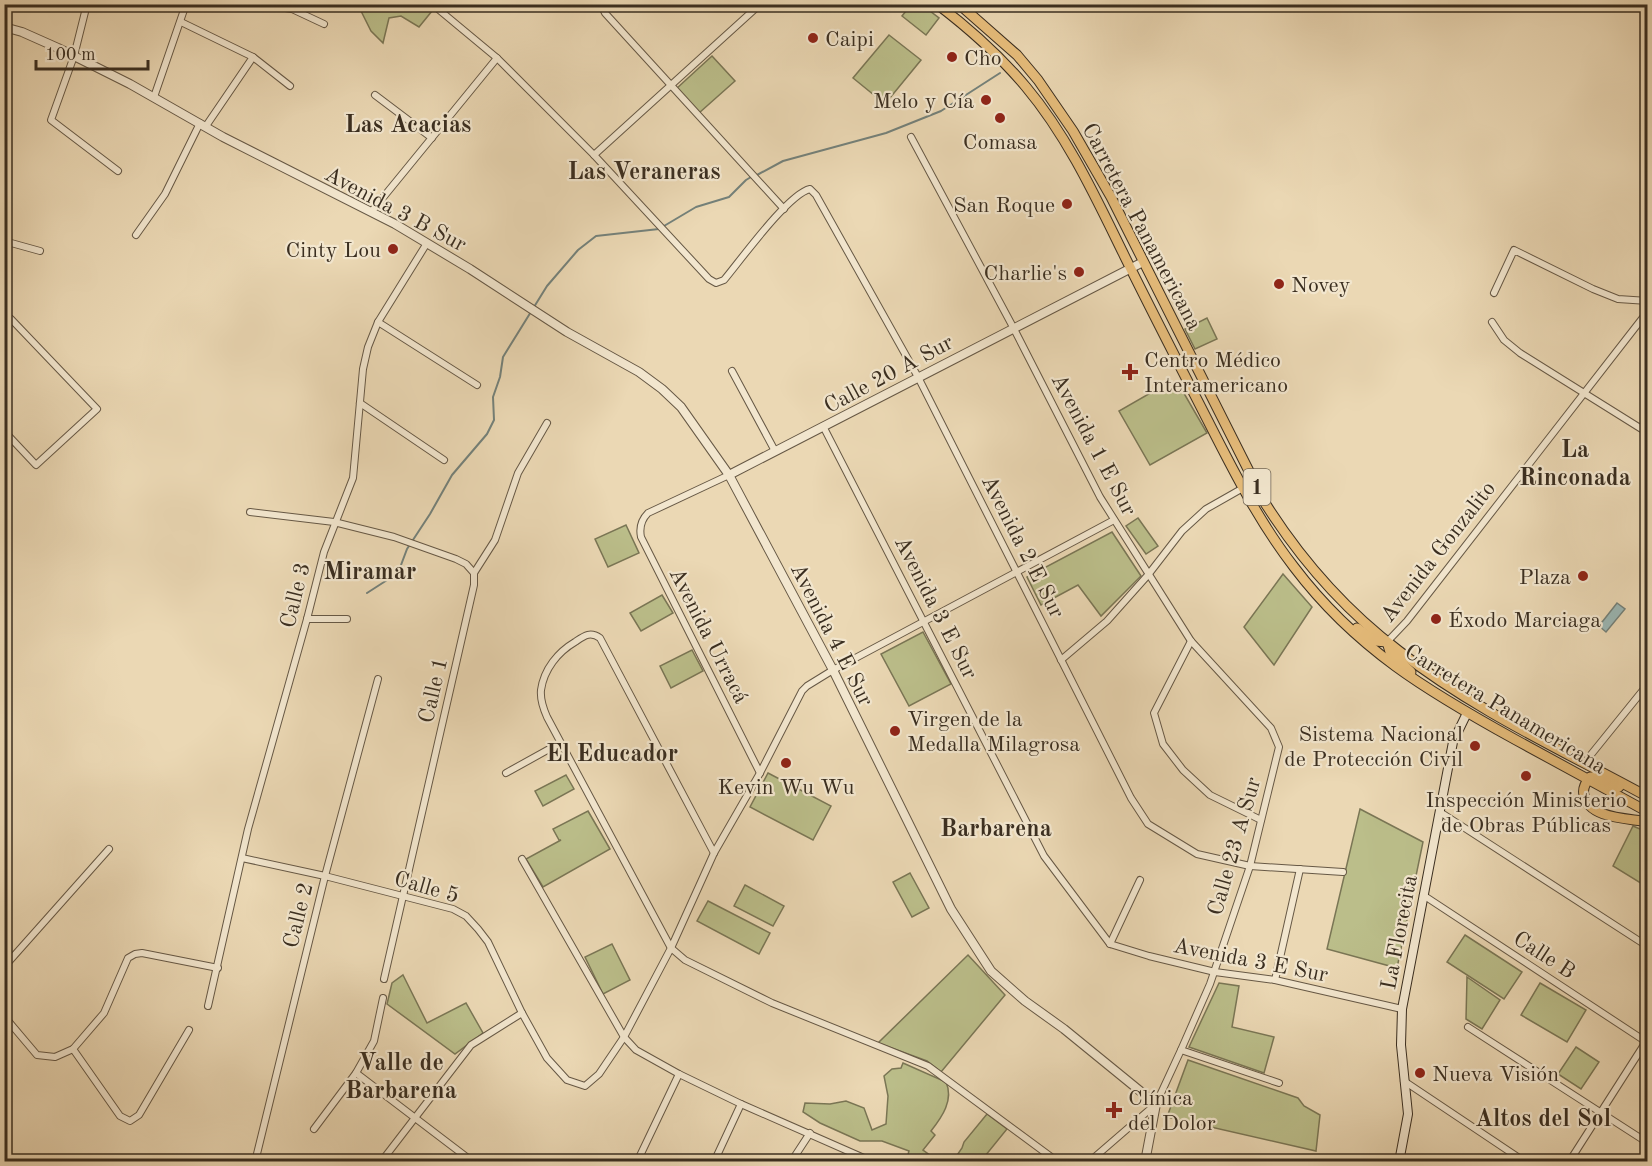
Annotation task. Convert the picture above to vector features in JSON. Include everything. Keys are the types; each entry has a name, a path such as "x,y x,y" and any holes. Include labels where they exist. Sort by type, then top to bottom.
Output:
{"highway":[{"name":"Carretera Panamericana","path":"937,4 981,40 1028,90 1059,134 1087,180 1243,488 1281,550 1326,606 1377,653 1433,693 1647,812"},
{"name":"Carretera Panamericana","path":"959,4 995,34 1038,80 1079,141 1111,197 1265,503 1287,538 1310,567 1348,608 1387,642 1452,688 1647,798"},
{"path":"1326,606 1371,639 1387,642 1390,652 1433,693"},
{"path":"1600,771 1647,789"},
{"path":"1647,798 1596,777 1588,780 1583,790 1587,803 1596,811 1647,822"}],"main road":[{"name":"La Florecita","path":"1399,1161 1408,1114 1401,1045 1402,1009 1453,742 1467,713"}],"street":[{"path":"87,4 74,56 51,120 118,171"},
{"path":"154,97 186,4"},
{"path":"259,4 291,9 324,24"},
{"path":"432,4 497,58 594,155 709,279 716,283 724,280 784,209 669,86 605,13 603,9 605,4"},
{"path":"594,155 756,8"},
{"path":"181,22 253,57 290,86"},
{"name":"Avenida 3 B Sur","path":"4,27 22,32 74,56 154,97 223,137 372,211 427,243 567,332 639,372 681,407 729,475"},
{"path":"136,235 165,194 203,125 253,57"},
{"path":"372,211 497,58"},
{"path":"375,95 432,138"},
{"name":"Avenida 1 E Sur","path":"911,136 1100,497 1191,641 1271,728 1279,747"},
{"name":"Avenida 2 E Sur","path":"784,209 802,191 810,189 816,195 918,377 1131,798 1148,824 1197,854 1250,866 1344,872"},
{"path":"4,241 40,251"},
{"name":"Calle 3","path":"208,1006 242,858 324,552 353,478 363,369 368,347 378,322 427,243"},
{"path":"1494,293 1514,250 1618,299 1647,301"},
{"name":"Calle 20 A Sur","path":"648,513 729,475 1143,262"},
{"name":"Avenida Gonzalito","path":"1387,642 1407,621 1647,311"},
{"path":"4,431 36,465 97,409 11,319"},
{"path":"378,322 477,385"},
{"path":"1492,322 1504,340 1520,353 1647,433"},
{"path":"732,371 775,451"},
{"path":"360,403 444,460"},
{"name":"Calle 1","path":"384,979 474,585 474,573 495,540 518,473 547,423"},
{"name":"Avenida 3 E Sur","path":"824,426 1044,856 1110,944 1215,972 1275,980 1402,1009"},
{"name":"Avenida 4 E Sur","path":"729,475 833,670 951,909 991,971 1025,1001 1064,1029 1156,1104"},
{"path":"1061,660 1107,621 1148,575 1182,531 1206,509 1243,488"},
{"path":"250,512 334,522 394,537 466,564 474,573"},
{"name":"Avenida Urracá","path":"648,513 641,524 641,537 760,773"},
{"path":"624,1037 671,948 714,853 760,773 802,691 833,670 1114,520"},
{"path":"307,619 347,619"},
{"path":"714,853 602,642 594,634 586,635 562,650 555,658 542,689 542,703 547,717 671,948 685,960 772,1003 928,1066 1058,1161"},
{"path":"1191,641 1154,713 1163,744 1184,770 1210,795 1261,820"},
{"name":"Calle 2","path":"255,1161 325,876 378,679"},
{"path":"1585,762 1647,684"},
{"path":"506,773 560,744"},
{"name":"Calle 23 A Sur","path":"1089,1161 1156,1104 1181,1050 1215,972 1250,866 1279,747"},
{"path":"1440,812 1647,946"},
{"path":"4,967 109,849"},
{"name":"Calle 5","path":"242,858 325,876 453,909 466,916 488,942 522,1013 547,1058 567,1080 585,1086 599,1074 624,1037"},
{"path":"522,859 624,1037 636,1050 741,1104 873,1161"},
{"path":"1275,980 1300,869"},
{"path":"1110,944 1140,880"},
{"name":"Calle B","path":"1423,895 1647,1042"},
{"path":"4,1016 37,1055 55,1057 73,1049 104,1013 128,957 142,953 218,968"},
{"path":"314,1129 356,1073 374,1041 383,998"},
{"path":"381,1161 471,1046 522,1013"},
{"path":"1468,1027 1647,1143"},
{"path":"73,1049 120,1116 130,1121 139,1115 189,1030"},
{"path":"1569,1161 1647,1042"},
{"path":"1181,1050 1279,1083"},
{"path":"356,1073 473,1161"},
{"path":"637,1161 679,1074"},
{"path":"1404,1081 1525,1161"},
{"path":"714,1161 741,1104"},
{"path":"1144,1161 1156,1104"},
{"path":"791,1161 810,1133"}],"green space":[{"path":"358,5 425,5 432,11 419,27 401,16 389,18 383,43 371,31"},
{"path":"911,5 922,5 939,18 926,35 902,16"},
{"path":"889,35 921,60 885,104 853,78"},
{"path":"712,56 735,81 699,113 676,89"},
{"path":"1207,318 1217,339 1195,349 1185,329"},
{"path":"1178,383 1207,433 1150,465 1119,411 1159,388 1162,393"},
{"path":"1138,518 1158,546 1146,554 1126,526"},
{"path":"626,525 639,553 608,567 595,539"},
{"path":"1112,532 1141,576 1101,616 1078,585 1041,605 1027,577"},
{"path":"1283,574 1312,607 1274,665 1244,627"},
{"path":"662,595 673,613 641,631 630,613"},
{"path":"923,632 951,684 909,706 881,654"},
{"path":"692,650 703,671 671,688 660,666"},
{"path":"768,773 831,806 813,840 750,807"},
{"path":"566,775 574,789 543,806 535,791"},
{"path":"1360,809 1423,842 1397,968 1327,949"},
{"name":"El Educador","path":"588,811 610,849 543,887 526,859 561,840 553,829"},
{"path":"1633,826 1647,832 1647,887 1613,866"},
{"path":"910,873 929,908 912,917 893,882"},
{"path":"745,885 784,906 773,926 734,906"},
{"path":"708,901 770,933 759,954 697,921"},
{"path":"1465,935 1522,972 1504,999 1447,962"},
{"path":"612,944 630,980 603,994 585,957"},
{"path":"968,955 1005,995 941,1072 927,1061 878,1043"},
{"path":"403,975 427,1023 466,1003 483,1033 455,1054 387,1004 392,983"},
{"path":"1467,977 1500,1000 1482,1029 1466,1019"},
{"path":"1219,983 1239,986 1232,1027 1274,1037 1264,1073 1189,1047"},
{"path":"1540,983 1586,1010 1567,1042 1521,1015"},
{"path":"1576,1047 1599,1062 1581,1089 1558,1074"},
{"path":"1188,1060 1298,1098 1304,1106 1320,1115 1316,1151 1167,1117"},
{"path":"903,1063 946,1082 949,1095 946,1108 931,1131 935,1135 923,1150 938,1161 906,1161 909,1151 882,1141 860,1141 820,1123 803,1112 805,1103 830,1104 846,1101 864,1108 872,1130 886,1124 888,1096 884,1076 892,1069 901,1068"},
{"path":"987,1114 1007,1129 981,1161 953,1161 964,1142"}],"water":[{"path":"1617,603 1625,609 1606,632 1599,626"}],"waterway":[{"path":"757,175 783,161 886,133 941,111 1000,73"},
{"path":"664,226 696,207 729,197 751,177"},
{"path":"367,593 398,573 407,549 452,475 487,434 494,420 493,397 500,377 503,357 547,286 578,250 596,236 659,229"},
{"path":"1123,1162 1129,1156"}],"place":[{"name":"Caipi","path":"813,38"},
{"name":"Cho","path":"952,57"},
{"name":"Melo y Cía","path":"986,100"},
{"name":"Comasa","path":"1000,118"},
{"name":"San Roque","path":"1067,204"},
{"name":"Cinty Lou","path":"393,249"},
{"name":"Charlie's","path":"1079,272"},
{"name":"Novey","path":"1279,284"},
{"name":"Centro Médico Interamericano","path":"1130,372"},
{"name":"Plaza","path":"1583,576"},
{"name":"Éxodo Marciaga","path":"1436,619"},
{"name":"Virgen de la Medalla Milagrosa","path":"895,731"},
{"name":"Sistema Nacional de Protección Civil","path":"1475,746"},
{"name":"Kevin Wu Wu","path":"786,763"},
{"name":"Inspección Ministerio de Obras Públicas","path":"1526,776"},
{"name":"Nueva Visión","path":"1420,1073"},
{"name":"Clínica del Dolor","path":"1114,1110"}],"district":[{"name":"Las Acacias","path":"408,124"},
{"name":"Las Veraneras","path":"644,171"},
{"name":"La Rinconada","path":"1575,463"},
{"name":"Miramar","path":"370,571"},
{"name":"El Educador","path":"612,753"},
{"name":"Barbarena","path":"996,828"},
{"name":"Valle de Barbarena","path":"401,1076"},
{"name":"Altos del Sol","path":"1543,1118"}]}
